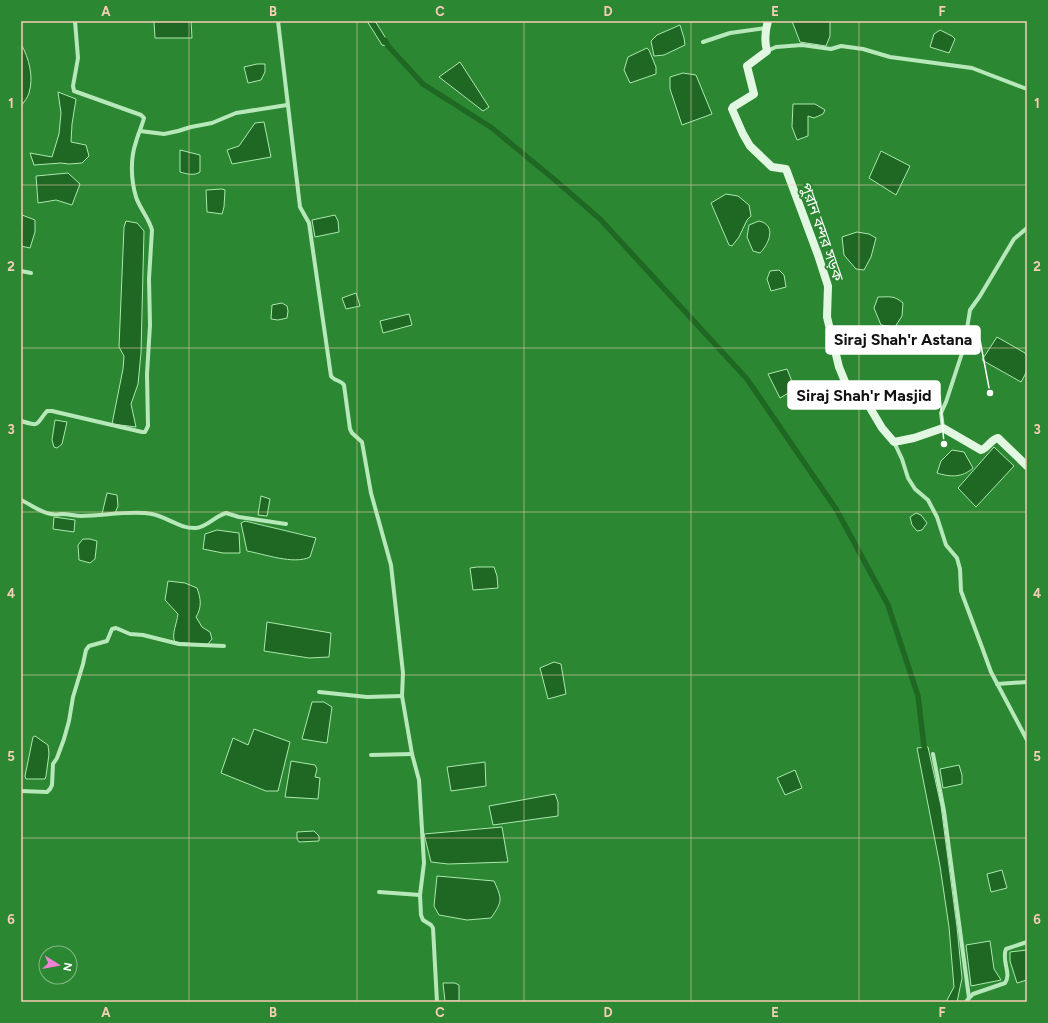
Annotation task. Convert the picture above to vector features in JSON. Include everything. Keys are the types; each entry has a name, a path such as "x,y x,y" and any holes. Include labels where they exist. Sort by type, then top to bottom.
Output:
{"street":[{"path":"21,421 34,425 38,424 47,411 52,410 142,432 146,432 148,426 147,374 150,325 149,279 152,230 150,222 144,216 136,197 132,169 135,142 144,118 143,116 74,91 73,89 78,58 75,21"},
{"path":"278,21 300,207 309,223 330,376 333,380 341,382 344,385 350,429 352,433 362,442 371,493 390,565 403,673 402,696 412,754 420,788 424,863 420,895 421,915 422,920 431,925 433,928 438,1002"},
{"path":"702,42 730,33 767,24 764,39 767,51 776,48 802,45 831,49 841,46 855,48 879,53 890,58 972,68 1027,89"},
{"name":"পুরান বন্দর সড়ক","path":"767,51 748,66 754,94 733,107 732,110 750,146 772,167 786,169 828,286 827,317 839,367 848,389 860,391 882,428 894,442"},
{"path":"140,131 164,134 212,123 236,112 287,105"},
{"path":"943,428 941,413 964,347 970,310 980,296 1014,238 1027,228"},
{"path":"21,270 31,273"},
{"path":"1027,466 998,438 995,438 981,450 943,428 914,438 894,442 902,459 908,478 915,489 928,500 937,517 946,545 957,558 960,569 962,596 985,658 1027,740"},
{"path":"21,500 32,505 36,510 52,515 60,514 80,516 151,514 190,528 197,528 226,513 239,517 286,524"},
{"path":"21,791 47,792 50,789 52,785 53,764 57,758 64,739 73,697 84,664 86,650 89,646 107,641 112,629 116,628 130,634 143,635 179,644 224,646"},
{"path":"997,684 1027,682"},
{"path":"319,692 367,697 402,696"},
{"path":"371,755 412,754"},
{"path":"934,754 944,811 969,998"},
{"path":"379,892 420,895"},
{"path":"966,1002 973,994 1005,983 1008,978 1004,956 1006,949 1027,942"}],"shaded area":[{"path":"154,21 191,21 192,38 155,38"},
{"path":"367,21 375,21 387,40 388,46 382,45"},
{"path":"792,21 830,21 830,36 826,46 800,42"},
{"path":"680,25 685,45 664,55 654,56 651,41 657,35"},
{"path":"940,30 955,39 949,53 930,47 934,34"},
{"path":"21,44 30,68 31,81 26,100 21,106"},
{"path":"647,48 656,67 656,74 630,83 624,70 628,57"},
{"path":"460,62 489,107 483,111 439,77"},
{"path":"265,64 265,72 261,80 248,83 244,67"},
{"path":"683,73 696,75 712,114 682,125 670,89 670,77"},
{"path":"58,92 76,99 71,142 86,145 89,156 82,163 34,165 30,153 52,157 59,134 61,113"},
{"path":"793,104 815,104 825,110 823,114 814,118 808,116 808,136 797,140 792,127"},
{"path":"264,122 271,157 232,164 227,150 239,146 255,123"},
{"path":"180,150 200,155 200,172 188,174 180,172"},
{"path":"881,151 910,166 896,195 869,178"},
{"path":"68,173 80,184 72,205 56,200 38,203 36,176"},
{"path":"206,190 225,190 222,214 207,212"},
{"path":"726,194 738,196 749,205 751,216 747,220 739,237 732,246 729,245 711,203"},
{"path":"22,215 35,220 35,232 30,248 21,246"},
{"path":"335,215 338,221 339,232 315,237 312,220"},
{"path":"126,221 137,223 144,231 141,353 138,384 131,404 136,427 112,424 123,369 124,356 119,347 124,227"},
{"path":"759,221 765,223 770,231 766,245 760,253 753,251 747,237 749,225"},
{"path":"857,232 869,234 876,238 871,257 864,270 856,269 844,255 842,237"},
{"path":"779,270 784,275 786,287 771,291 767,279 770,271"},
{"path":"356,293 360,306 346,309 342,298"},
{"path":"878,297 894,298 903,303 902,316 895,327 881,325 874,308"},
{"path":"282,303 287,306 287,318 278,320 271,319 272,305"},
{"path":"409,314 412,325 383,333 380,321"},
{"path":"997,337 1025,353 1028,364 1021,382 982,360"},
{"path":"787,369 795,389 780,398 768,374"},
{"path":"55,420 67,422 62,444 57,448 54,447 52,440"},
{"path":"994,447 1014,466 976,507 958,488"},
{"path":"952,450 964,452 973,468 965,474 956,476 937,473 941,461"},
{"path":"107,493 117,495 118,506 115,513 102,514"},
{"path":"261,496 270,499 267,516 258,515"},
{"path":"916,513 921,515 927,523 922,530 917,531 912,525 910,517"},
{"path":"54,517 75,520 74,532 53,529"},
{"path":"245,521 316,538 310,557 296,560 247,551 241,523"},
{"path":"217,530 239,533 240,553 223,553 203,549 205,534"},
{"path":"83,539 97,541 95,559 90,563 79,560 78,545"},
{"path":"494,567 497,576 498,588 473,590 470,568"},
{"path":"168,581 185,583 197,588 200,603 196,617 202,627 210,632 212,639 207,645 175,642 174,632 178,614 165,600"},
{"path":"267,622 331,633 329,657 309,658 264,651"},
{"path":"554,662 561,664 566,694 548,699 540,668"},
{"path":"312,702 324,702 332,707 327,743 302,739"},
{"path":"254,729 290,742 278,791 266,791 221,773 233,738 248,745"},
{"path":"35,736 48,745 49,754 45,779 26,779 25,776 33,737"},
{"path":"928,747 941,806 957,927 962,978 957,1002 946,1002 954,987 949,927 940,866 917,748"},
{"path":"291,761 315,765 317,769 315,777 320,778 318,799 285,797"},
{"path":"485,762 486,786 451,791 447,767"},
{"path":"959,765 962,775 962,784 943,788 940,769"},
{"path":"795,770 802,788 785,795 777,778"},
{"path":"555,794 558,802 558,816 493,825 489,806"},
{"path":"502,827 508,862 448,864 431,862 424,834"},
{"path":"314,831 319,836 319,841 299,842 297,839 297,832"},
{"path":"1002,870 1007,888 991,892 987,874"},
{"path":"437,876 494,881 500,896 498,908 491,918 467,920 439,915 434,906"},
{"path":"990,941 994,969 1001,980 971,986 966,945"},
{"path":"1027,950 1027,980 1017,983 1010,961 1010,952"},
{"path":"443,983 455,983 459,985 459,1001 445,1001"}],"waterway":[{"path":"385,40 388,46 423,84 492,128 600,219 747,379 836,509 888,605 918,696 925,754"}],"place":[{"name":"Siraj Shah'r Astana","path":"990,393"},
{"name":"Siraj Shah'r Masjid","path":"944,444"}]}
